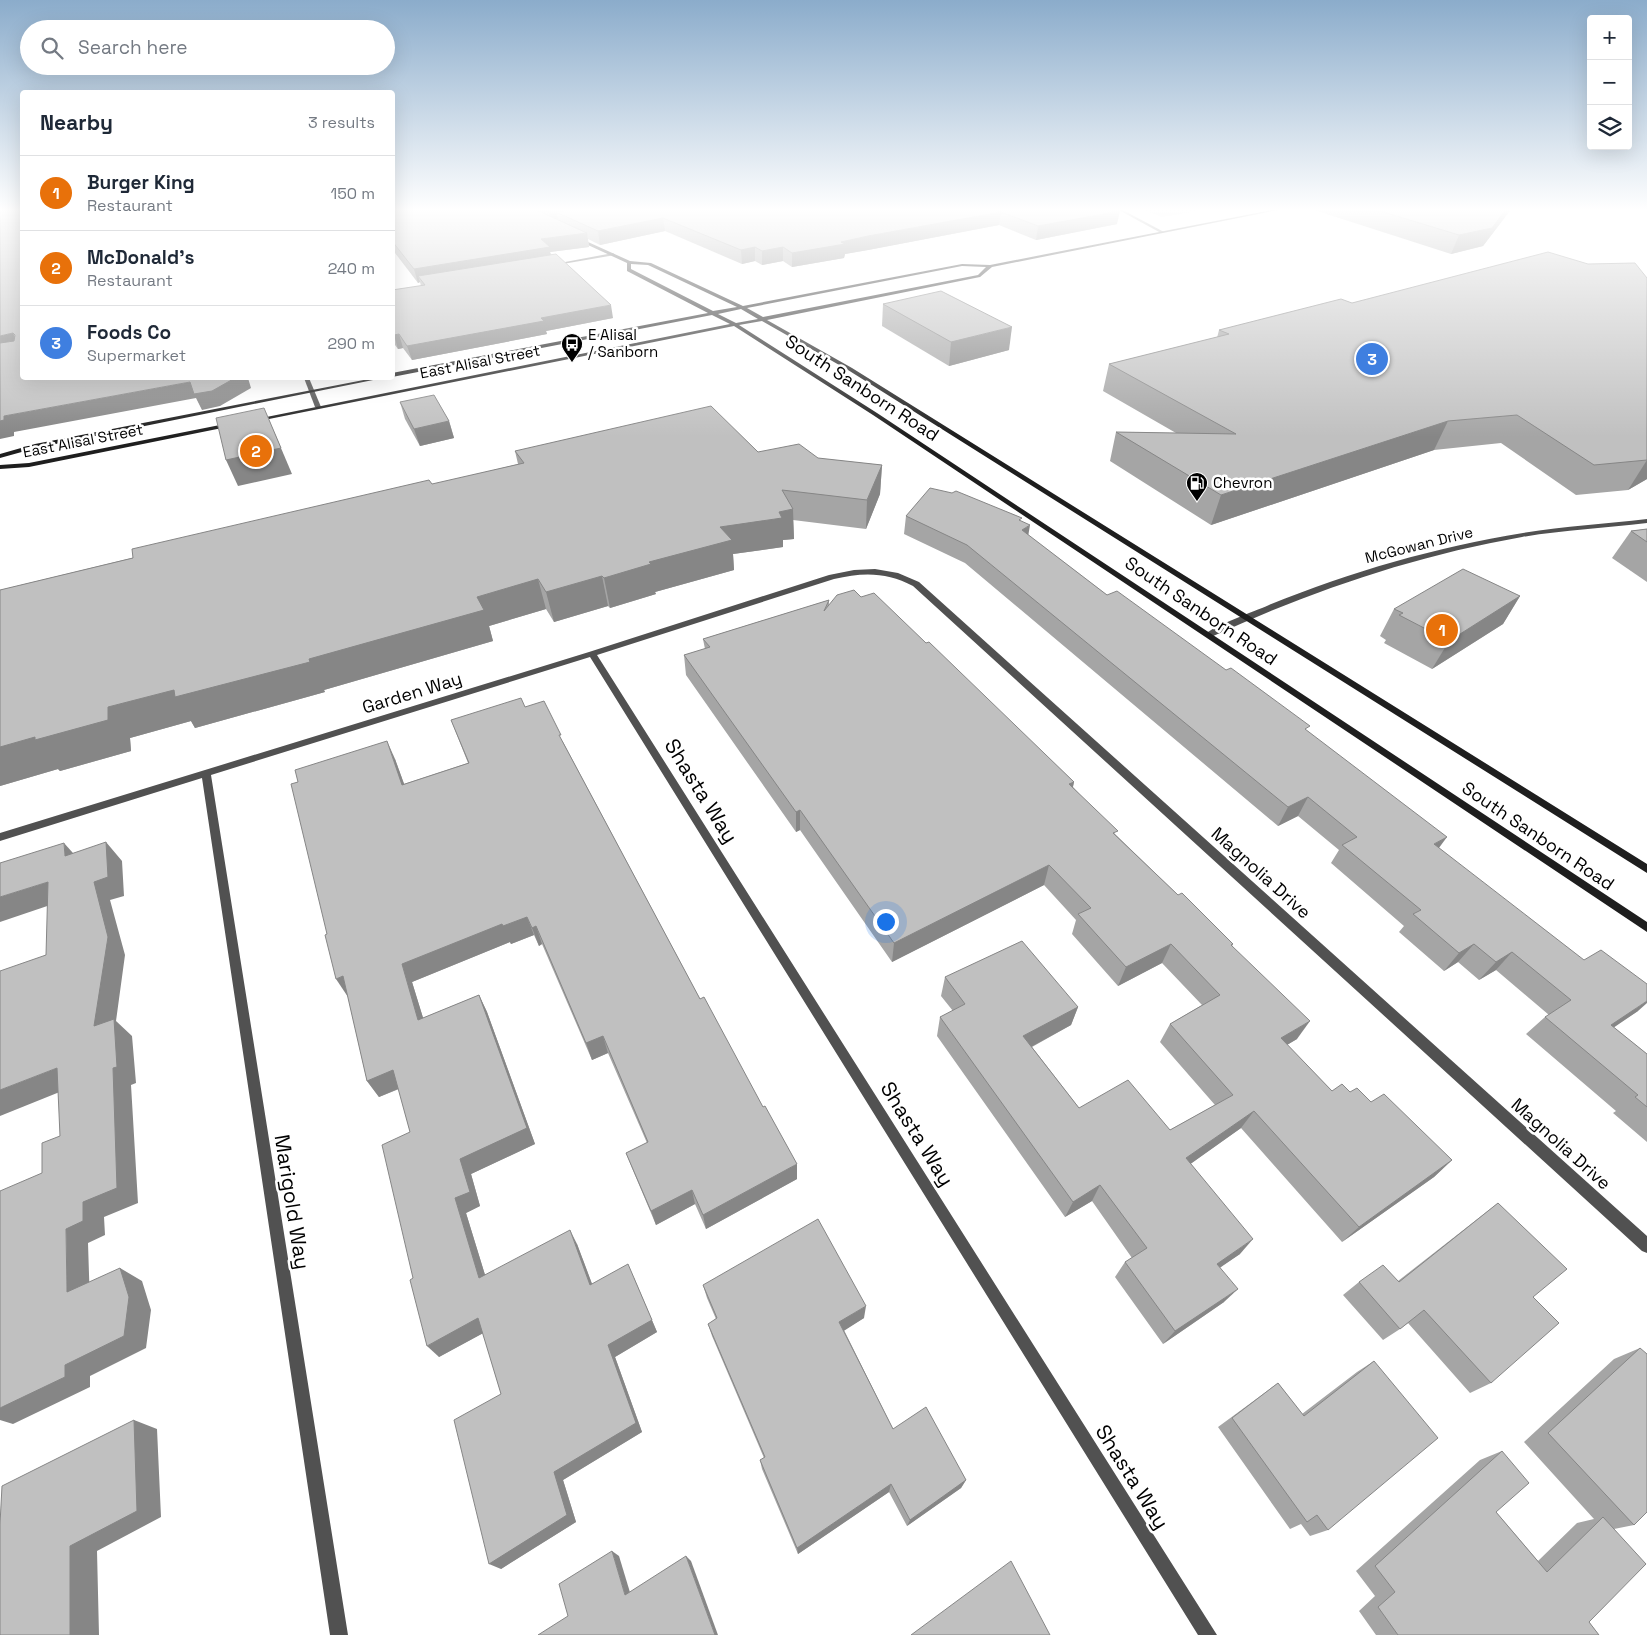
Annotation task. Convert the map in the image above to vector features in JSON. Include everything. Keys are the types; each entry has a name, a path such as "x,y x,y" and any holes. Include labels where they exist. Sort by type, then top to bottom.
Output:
{"main road":[{"name":"South Sanborn Road","path":"657,284 734,324 875,414 1647,928"},
{"name":"South Sanborn Road","path":"692,284 763,318 850,369 1248,616 1647,869"},
{"name":"East Alisal Street","path":"395,374 860,284"},
{"name":"East Alisal Street","path":"245,422 937,284"},
{"name":"East Alisal Street","path":"0,456 35,446 369,380"},
{"name":"East Alisal Street","path":"0,467 29,465 236,424"}],"street":[{"path":"307,380 318,407"},
{"name":"McGowan Drive","path":"1208,635 1248,616 1355,575 1418,557 1539,532 1647,521"},
{"name":"Magnolia Drive","path":"832,577 876,571 904,576 916,584 1647,1246"},
{"name":"Garden Way","path":"0,837 592,654 832,577"},
{"name":"Shasta Way","path":"592,654 1208,1635"},
{"name":"Marigold Way","path":"206,774 339,1635"}],"building":[{"path":"0,284 20,284 20,380 231,380 212,391 194,394 190,382 4,416 4,420 0,421 0,343 14,341 15,335 13,333 0,336"},
{"path":"589,284 611,305 541,318 544,321 407,346 399,334 395,335 395,290 425,285"},
{"path":"1424,284 1647,284 1647,460 1594,465 1517,415 1448,421 1221,495 1116,432 1236,434 1109,364 1229,334 1219,330 1341,299 1352,303"},
{"path":"941,291 1012,327 951,342 883,304"},
{"path":"434,395 449,421 414,429 400,402"},
{"path":"711,406 758,452 799,444 818,458 882,465 867,500 782,490 793,509 779,512 782,518 720,527 732,540 649,562 651,564 604,578 602,576 546,592 538,579 477,597 484,610 309,659 310,662 175,697 174,690 108,707 108,720 35,740 35,737 0,747 0,590 133,558 132,549 429,480 432,484 524,463 515,451"},
{"path":"264,408 281,448 226,460 216,418"},
{"path":"930,488 952,493 956,491 1022,518 1019,520 1030,525 1022,530 1107,595 1117,591 1226,670 1231,668 1310,726 1305,729 1447,837 1434,844 1584,960 1601,950 1647,984 1647,1001 1611,1025 1647,1054 1647,1107 1635,1097 1638,1095 1545,1017 1571,1000 1512,952 1496,962 1474,944 1459,953 1413,914 1421,910 1342,845 1357,837 1308,797 1288,807 967,545 906,516"},
{"path":"1647,529 1647,542 1631,531"},
{"path":"1463,569 1520,596 1449,641 1399,615 1403,613 1394,609"},
{"path":"854,590 861,597 874,593 926,643 929,642 1074,782 1069,784 1118,831 1113,833 1178,895 1182,893 1233,944 1231,945 1310,1021 1281,1038 1332,1091 1342,1084 1350,1092 1357,1088 1371,1102 1384,1094 1452,1160 1359,1227 1254,1111 1186,1158 1253,1239 1217,1264 1238,1289 1175,1331 1125,1262 1147,1248 1100,1185 1073,1202 940,1017 965,1004 945,977 1022,941 1078,1007 1023,1036 1079,1108 1128,1080 1170,1130 1233,1095 1170,1024 1220,995 1171,944 1126,967 1078,914 1091,908 1049,865 894,943 800,810 796,812 684,655 710,647 703,639 829,600 824,611 837,595"},
{"path":"521,698 525,707 544,701 561,735 559,735 700,999 704,997 763,1107 765,1106 797,1164 703,1215 692,1190 651,1211 626,1153 648,1142 603,1036 586,1043 536,926 532,928 527,917 503,926 502,924 402,964 418,1020 479,995 527,1128 460,1159 470,1192 455,1198 479,1278 570,1230 590,1285 628,1264 652,1320 608,1345 636,1423 554,1472 567,1515 489,1564 454,1420 501,1394 478,1318 427,1346 410,1280 413,1278 382,1145 410,1132 393,1070 367,1081 343,976 336,979 291,784 298,782 295,770 387,741 402,785 469,763 451,720"},
{"path":"106,842 108,877 94,882 108,937 94,1026 114,1019 117,1067 113,1068 117,1188 83,1202 83,1221 66,1229 67,1292 120,1268 129,1297 124,1336 65,1365 65,1377 0,1408 0,1191 42,1173 42,1143 60,1136 57,1068 0,1090 0,971 46,955 48,882 0,897 0,863 64,843 65,856"},
{"path":"1498,1203 1567,1269 1533,1297 1559,1323 1491,1383 1424,1310 1400,1329 1359,1282 1383,1265 1399,1282"},
{"path":"818,1219 866,1306 839,1322 893,1429 926,1407 966,1480 910,1520 891,1484 797,1548 760,1460 765,1457 708,1324 717,1318 703,1285"},
{"path":"1640,1348 1647,1354 1647,1512 1634,1525 1548,1433"},
{"path":"1374,1361 1438,1438 1328,1530 1317,1515 1307,1522 1232,1418 1278,1383 1304,1416"},
{"path":"134,1420 137,1511 70,1546 70,1635 0,1635 2,1486"},
{"path":"1502,1451 1529,1483 1496,1512 1547,1572 1603,1517 1646,1564 1589,1622 1599,1635 1398,1635 1378,1607 1395,1592 1375,1566"},
{"path":"612,1551 625,1595 686,1556 715,1635 538,1635 568,1616 559,1584"},
{"path":"1011,1561 1050,1635 911,1635"}],"place":[{"name":"Foods Co","path":"1372,359"},
{"name":"E Alisal / Sanborn","path":"572,363"},
{"name":"McDonald's","path":"256,451"},
{"name":"Chevron","path":"1197,502"},
{"name":"Burger King","path":"1442,630"}]}
